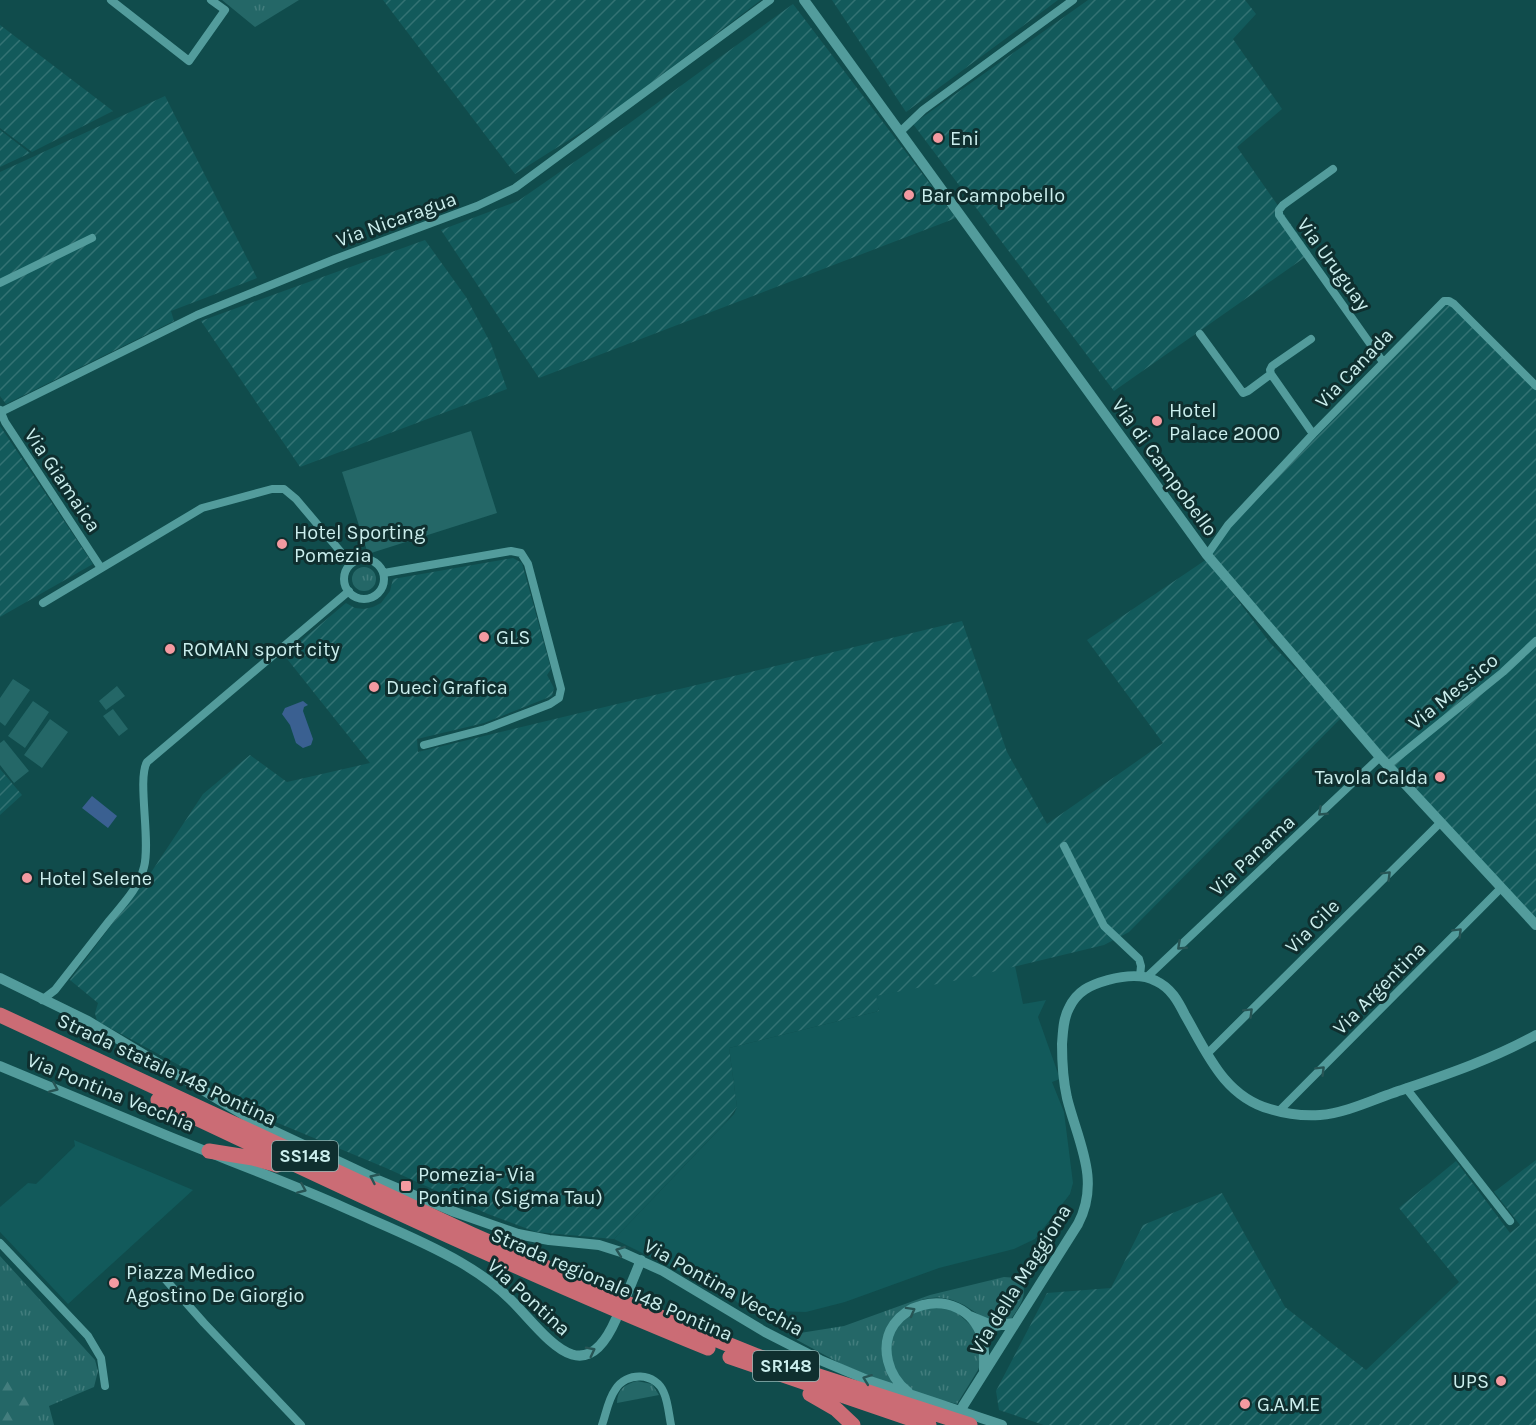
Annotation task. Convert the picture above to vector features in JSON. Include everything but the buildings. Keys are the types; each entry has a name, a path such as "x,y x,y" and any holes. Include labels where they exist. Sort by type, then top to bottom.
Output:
{"highway":[{"name":"Strada statale 148 Pontina","path":"0,1015 461,1229 608,1301"},
{"name":"Strada statale 148 Pontina","path":"0,1026 321,1177"},
{"path":"256,1133 341,1162"},
{"path":"208,1151 253,1158 321,1177"},
{"name":"Strada regionale 148 Pontina","path":"321,1177 636,1313 731,1358 936,1415 974,1421"},
{"name":"Strada regionale 148 Pontina","path":"636,1313 936,1415"},
{"path":"731,1358 821,1399 842,1413 853,1425"}],"street":[{"path":"111,0 189,61 225,10 211,0"},
{"name":"Via Nicaragua","path":"0,411 197,315 335,259 477,206 515,188 770,0"},
{"name":"Via di Campobello","path":"805,0 1207,555 1384,761 1536,925"},
{"path":"900,132 923,110 1073,0"},
{"name":"Via Uruguay","path":"1333,169 1282,205 1279,215 1383,362"},
{"path":"0,283 92,238"},
{"name":"Via Canada","path":"1207,555 1228,525 1313,434 1431,312 1447,300 1454,304 1536,386"},
{"path":"1200,334 1242,392 1248,391 1271,374"},
{"path":"1311,339 1272,366 1270,370 1313,434"},
{"name":"Via Giamaica","path":"0,411 101,568"},
{"path":"43,603 202,508 279,489 289,492 296,499 351,564"},
{"path":"384,573 512,551 520,553 528,564 561,688 558,698 550,705 502,723 424,745"},
{"path":"370,560 381,567 384,573 383,586 374,596 361,598 349,591 345,578 351,564 370,560"},
{"path":"0,979 38,999 55,990 130,894 142,874 146,857 143,774 147,762 349,591"},
{"name":"Via Messico","path":"1384,761 1503,672 1536,641"},
{"name":"Via Panama","path":"1143,976 1384,761"},
{"name":"Via Cile","path":"1207,1054 1440,823"},
{"path":"1064,846 1104,926 1139,959 1143,976 1156,980 1169,990 1224,1078 1236,1092 1252,1102 1301,1115 1329,1114 1493,1056 1536,1035"},
{"name":"Via Argentina","path":"1279,1111 1501,888"},
{"name":"Via della Maggiona","path":"963,1406 1078,1224 1089,1195 1088,1171 1068,1100 1063,1073 1063,1038 1067,1013 1073,1000 1087,987 1114,978 1143,976"},
{"name":"Via Pontina Vecchia","path":"38,999 60,1012 68,1011 259,1124 341,1162 445,1208 518,1234 599,1245 640,1260 777,1338 860,1377 910,1394 936,1415"},
{"name":"Via Pontina Vecchia","path":"0,1065 208,1151"},
{"path":"1407,1088 1510,1221"},
{"name":"Via Pontina","path":"208,1151 311,1193 454,1259 495,1286 557,1347 569,1354 584,1356 596,1351 605,1341 616,1319"},
{"path":"0,1243 88,1336 100,1356 105,1386"},
{"path":"627,1294 640,1260"},
{"path":"158,1271 301,1425"},
{"path":"910,1394 896,1381 887,1358 888,1338 895,1324 912,1309 932,1304 948,1304 994,1326 1014,1323"},
{"path":"969,1316 977,1326 982,1339 984,1370"},
{"path":"602,1425 616,1387 626,1379 639,1376 654,1380 662,1388 671,1425"},
{"path":"974,1421 1002,1425"}],"shaded area":[{"path":"383,0 761,0 607,116 515,174"},
{"path":"832,0 1058,0 906,112"},
{"path":"1088,0 1245,0 1256,14 1233,39 1282,109 1237,147 1311,253 1114,391 913,124"},
{"path":"793,4 956,218 539,378 441,230 518,201"},
{"path":"0,25 113,111 32,152 0,128"},
{"path":"165,96 257,278 171,311 174,321 6,404 0,396 0,172"},
{"path":"0,130 30,153 0,167"},
{"path":"425,240 466,297 491,344 507,389 300,467 201,321"},
{"path":"1451,302 1536,386 1536,925 1207,555 1213,544 1431,312"},
{"path":"0,426 93,564 0,617"},
{"path":"513,558 522,563 551,669 547,675 554,688 552,696 484,723 417,739 418,752 962,621 1007,752 1047,824 1163,743 1087,640 1207,559 1270,643 1343,716 1129,932 1104,945 963,979 876,996 879,1011 729,1048 737,1107 726,1122 614,1239 536,1232 488,1214 266,1118 259,1108 97,1021 95,1013 98,1003 70,980 152,871 203,794 250,755 287,782 370,763 284,655 346,603 355,608 364,609 381,603 390,591 393,579"},
{"path":"303,701 308,705 303,711 313,739 311,745 303,748 296,743 290,725 282,714 285,708"},
{"path":"0,769 22,795 0,815"},
{"path":"92,796 117,816 108,828 82,808"},
{"path":"1015,966 1023,1004 1046,1000 1038,1017 1060,1079 1052,1082 1064,1112 1073,1183 1070,1194 1035,1239 1014,1249 939,1268 845,1302 806,1312 770,1311 739,1304 733,1298 614,1239 734,1114 737,1107 729,1048 879,1011 875,996"},
{"path":"74,1140 193,1190 68,1304 0,1232 0,1207 28,1183 36,1184 75,1146"},
{"path":"1536,1160 1536,1425 1044,1425 999,1410 996,1391 1047,1293 1111,1288 1143,1225 1222,1193 1285,1307 1366,1370 1459,1282 1399,1208 1456,1161 1510,1233 1520,1225 1494,1192"}],"green space":[{"path":"222,0 299,0 255,27"},
{"path":"471,431 497,513 368,554 342,472"},
{"path":"364,567 369,568 375,574 375,584 369,590 364,591 359,590 353,584 352,579 353,574 359,568"},
{"path":"13,679 30,690 5,726 0,722 0,698"},
{"path":"117,686 125,696 106,710 99,701"},
{"path":"33,701 49,712 25,748 8,736"},
{"path":"113,709 128,729 119,736 103,716"},
{"path":"50,719 68,732 42,768 24,755"},
{"path":"4,740 29,771 14,783 0,765 0,743"},
{"path":"0,1256 95,1360 98,1371 94,1387 49,1406 54,1425 0,1425"},
{"path":"1004,1277 1018,1278 1024,1288 1023,1298 1011,1319 992,1321 964,1305 942,1298 914,1303 898,1316 890,1324 893,1383 891,1384 843,1365 797,1340 796,1337 800,1333 844,1326 930,1295"},
{"path":"923,1307 952,1308 976,1330 981,1362 957,1404 928,1397 912,1390 898,1376 894,1366 891,1346 896,1328 905,1318"},
{"path":"0,1356 47,1405 26,1425 0,1425"},
{"path":"637,1381 652,1384 659,1395 617,1403 618,1394 622,1388"}],"place":[{"name":"Eni","path":"938,138"},
{"name":"Bar Campobello","path":"909,195"},
{"name":"Hotel Palace 2000","path":"1157,421"},
{"name":"Hotel Sporting Pomezia","path":"282,544"},
{"name":"GLS","path":"484,637"},
{"name":"ROMAN sport city","path":"170,649"},
{"name":"Duecì Grafica","path":"374,687"},
{"name":"Tavola Calda","path":"1440,777"},
{"name":"Hotel Selene","path":"27,878"},
{"name":"Pomezia- Via Pontina (Sigma Tau)","path":"406,1186"},
{"name":"Piazza Medico Agostino De Giorgio","path":"114,1283"},
{"name":"UPS","path":"1501,1381"},
{"name":"G.A.M.E","path":"1245,1404"}]}
